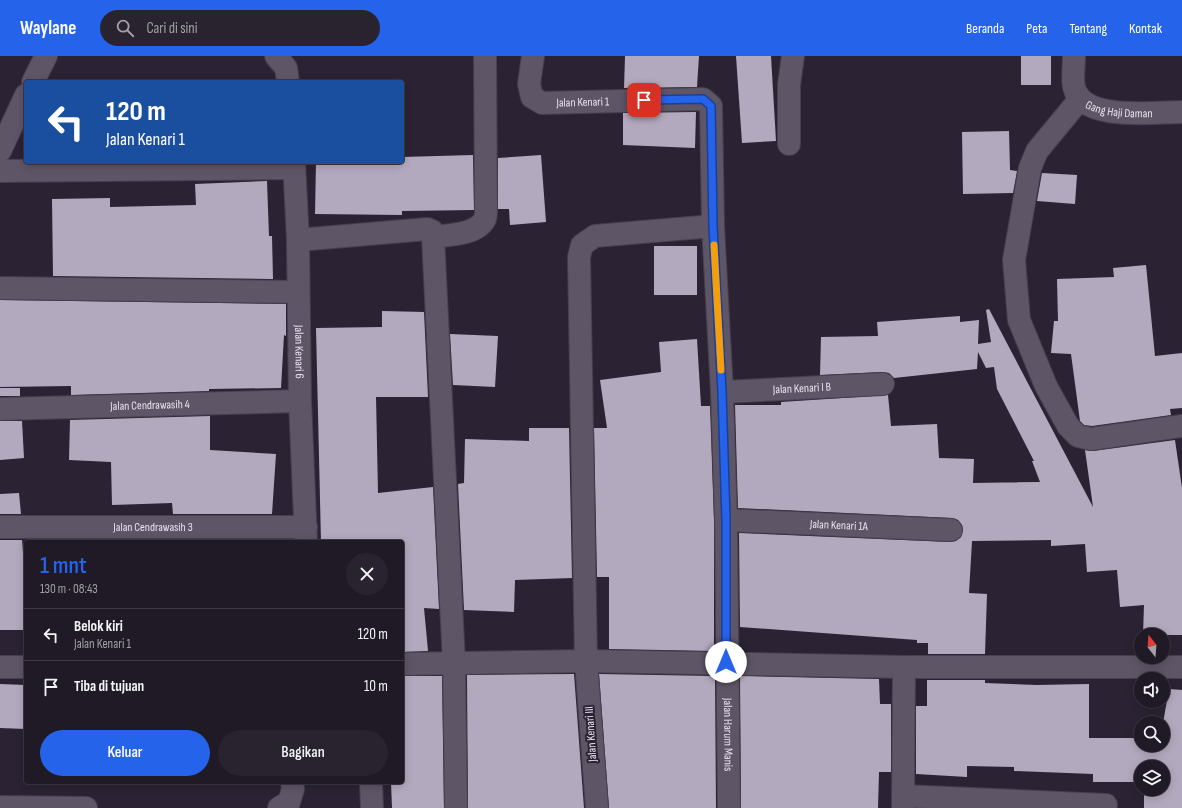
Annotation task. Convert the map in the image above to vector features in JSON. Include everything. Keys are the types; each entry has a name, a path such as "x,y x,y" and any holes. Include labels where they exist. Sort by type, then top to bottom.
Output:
{"street":[{"path":"34,80 46,56"},
{"path":"276,56 286,68 288,80"},
{"path":"434,237 455,234 475,228 485,220 485,56"},
{"name":"Jalan Kenari 1","path":"533,56 529,84 532,97 542,103 703,99 711,106 713,226 722,392 726,520 726,662"},
{"path":"789,144 789,85 793,56"},
{"name":"Gang Haji Daman","path":"1074,56 1074,86 1080,99 1090,107 1121,113 1182,112"},
{"path":"1080,99 1037,150 1030,168 1014,260 1019,320 1046,386 1068,426 1078,436 1091,439 1182,426"},
{"path":"0,151 24,100"},
{"path":"0,171 294,165"},
{"name":"Jalan Kenari 6","path":"294,165 298,240 300,401 306,534"},
{"name":"Jalan Kenari III","path":"597,808 586,661 579,257 582,245 594,236 713,226"},
{"path":"298,240 427,229 432,231 434,237 454,663 456,808"},
{"path":"0,288 298,292"},
{"name":"Jalan Kenari I B","path":"722,392 883,384"},
{"name":"Jalan Cendrawasih 4","path":"0,409 300,401"},
{"name":"Jalan Kenari 1A","path":"726,520 951,530"},
{"name":"Jalan Cendrawasih 3","path":"0,527 306,534"},
{"path":"404,664 586,661 726,662 904,667 1182,667"},
{"name":"Jalan Harum Manis","path":"726,662 729,808"},
{"path":"0,667 24,667"},
{"path":"904,667 903,802 1106,805"},
{"path":"371,784 372,808"},
{"path":"0,807 86,808"}],"building":[{"path":"625,56 699,56 697,87 624,88"},
{"path":"736,56 771,56 776,141 742,143"},
{"path":"1021,56 1051,56 1051,85 1021,85"},
{"path":"696,112 695,148 623,145 623,113"},
{"path":"1009,131 1010,170 1017,171 1013,193 963,194 962,132"},
{"path":"473,155 474,210 402,211 402,215 315,214 316,164 404,164 404,157"},
{"path":"541,155 546,222 510,225 509,209 498,209 498,158"},
{"path":"1042,173 1077,175 1075,204 1037,201"},
{"path":"267,181 269,236 272,236 273,279 53,276 52,199 110,198 110,207 196,205 195,184"},
{"path":"654,246 697,246 697,295 654,295"},
{"path":"1146,265 1155,356 1182,353 1182,408 1170,409 1171,415 1092,426 1084,425 1080,421 1071,354 1051,353 1054,321 1058,321 1057,279 1114,277 1113,268"},
{"path":"0,300 286,304 286,336 284,335 281,388 209,389 209,391 71,395 71,386 0,387"},
{"path":"989,309 1093,507 1085,450 1093,451 1175,440 1182,488 1182,635 1170,635 1170,628 1143,628 1144,605 1120,607 1117,570 1087,572 1085,544 1051,546 1051,540 972,541 969,593 987,594 985,654 928,654 928,643 917,643 917,640 740,627 739,533 950,542 956,541 961,537 963,530 962,525 958,520 952,518 738,508 735,405 781,405 781,402 888,395 891,426 937,424 939,458 974,459 973,483 1040,482 1032,461 1034,461 997,389 994,367 986,368 978,352 977,369 894,378 889,373 882,372 820,375 821,337 878,336 877,322 960,316 960,322 979,320 978,344 991,342 986,310"},
{"path":"382,311 424,312 428,397 376,397 378,493 433,487 439,609 424,608 428,651 404,652 404,540 321,540 316,328 382,327"},
{"path":"450,334 498,336 495,387 453,385"},
{"path":"697,339 701,406 710,406 714,520 714,651 609,649 609,577 597,577 594,428 607,428 600,380 661,372 659,342"},
{"path":"0,388 20,388 20,396 0,396"},
{"path":"210,416 210,450 276,454 272,514 173,514 172,503 112,505 111,462 69,460 70,420"},
{"path":"0,421 22,421 24,458 0,460"},
{"path":"529,428 569,428 572,578 515,580 514,612 464,610 458,484 464,483 465,439 529,441"},
{"path":"19,493 21,514 0,514 0,494"},
{"path":"0,540 22,540 24,566 24,630 0,630"},
{"path":"574,674 584,808 468,808 467,675"},
{"path":"599,674 715,676 716,808 609,808"},
{"path":"404,676 442,676 444,808 392,808 391,784 404,784"},
{"path":"740,676 879,679 880,704 891,704 891,772 879,772 878,808 741,808"},
{"path":"927,680 985,680 985,683 1037,685 1089,684 1089,738 1134,738 1134,752 1170,752 1170,716 1164,716 1166,708 1170,708 1170,689 1182,690 1182,808 1144,808 1144,796 1170,796 1170,760 1134,760 1134,782 1093,782 1093,774 1014,771 1014,767 967,766 967,777 916,774 916,706 927,706"},
{"path":"0,684 24,685 24,729 0,728"}],"slow traffic":[{"path":"714,245 721,370"}],"route":[{"path":"644,100 703,99 711,106 713,226 722,392 726,520 726,662"}]}
